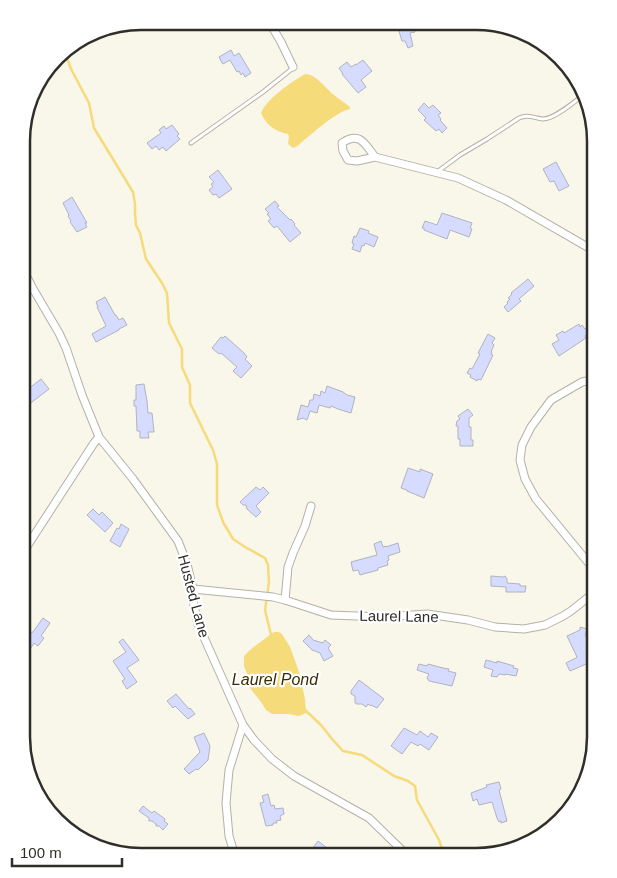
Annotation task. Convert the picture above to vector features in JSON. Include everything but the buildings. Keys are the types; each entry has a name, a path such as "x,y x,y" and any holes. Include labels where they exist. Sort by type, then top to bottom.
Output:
{"street":[{"path":"274,30 293,67"},
{"path":"375,157 367,145 358,138 351,138 342,143 343,151 348,160 363,160 375,157 458,178 506,200 587,247"},
{"name":"Husted Lane","path":"30,283 66,348 82,395 100,437 134,479 178,541 187,564 198,624 243,725 272,759 294,776 369,818 401,848"},
{"path":"587,381 551,400 522,445 520,460 525,479 536,500 587,561"},
{"path":"30,542 94,443 100,437"},
{"path":"285,600 288,567 311,506"},
{"name":"Laurel Lane","path":"193,589 273,597 331,615 383,617 428,614 468,620 495,627 524,629 545,625 571,611 587,598"},
{"path":"233,848 229,836 226,803 229,770 243,725"}],"lane":[{"path":"191,142 263,92 293,67"},
{"path":"436,173 460,155 519,118 524,116 543,119 554,116 578,99"}],"water":[{"path":"305,74 317,79 350,109 332,118 293,148 288,144 288,134 279,132 272,127 261,113 274,96"},
{"name":"Laurel Pond","path":"274,632 282,634 290,647 299,672 306,713 299,716 272,714 266,710 250,688 250,681 244,666 244,656"}],"waterway":[{"path":"67,59 89,103 94,128 133,192 136,225 140,233 146,259 167,293 169,323 182,349 182,367 190,385 190,403 213,450 217,464 217,505 223,522 233,539 265,558 268,565 269,582 265,610 271,635"},
{"path":"304,709 321,725 343,751 362,755 394,776 408,781 415,786 417,800 442,848"}]}
